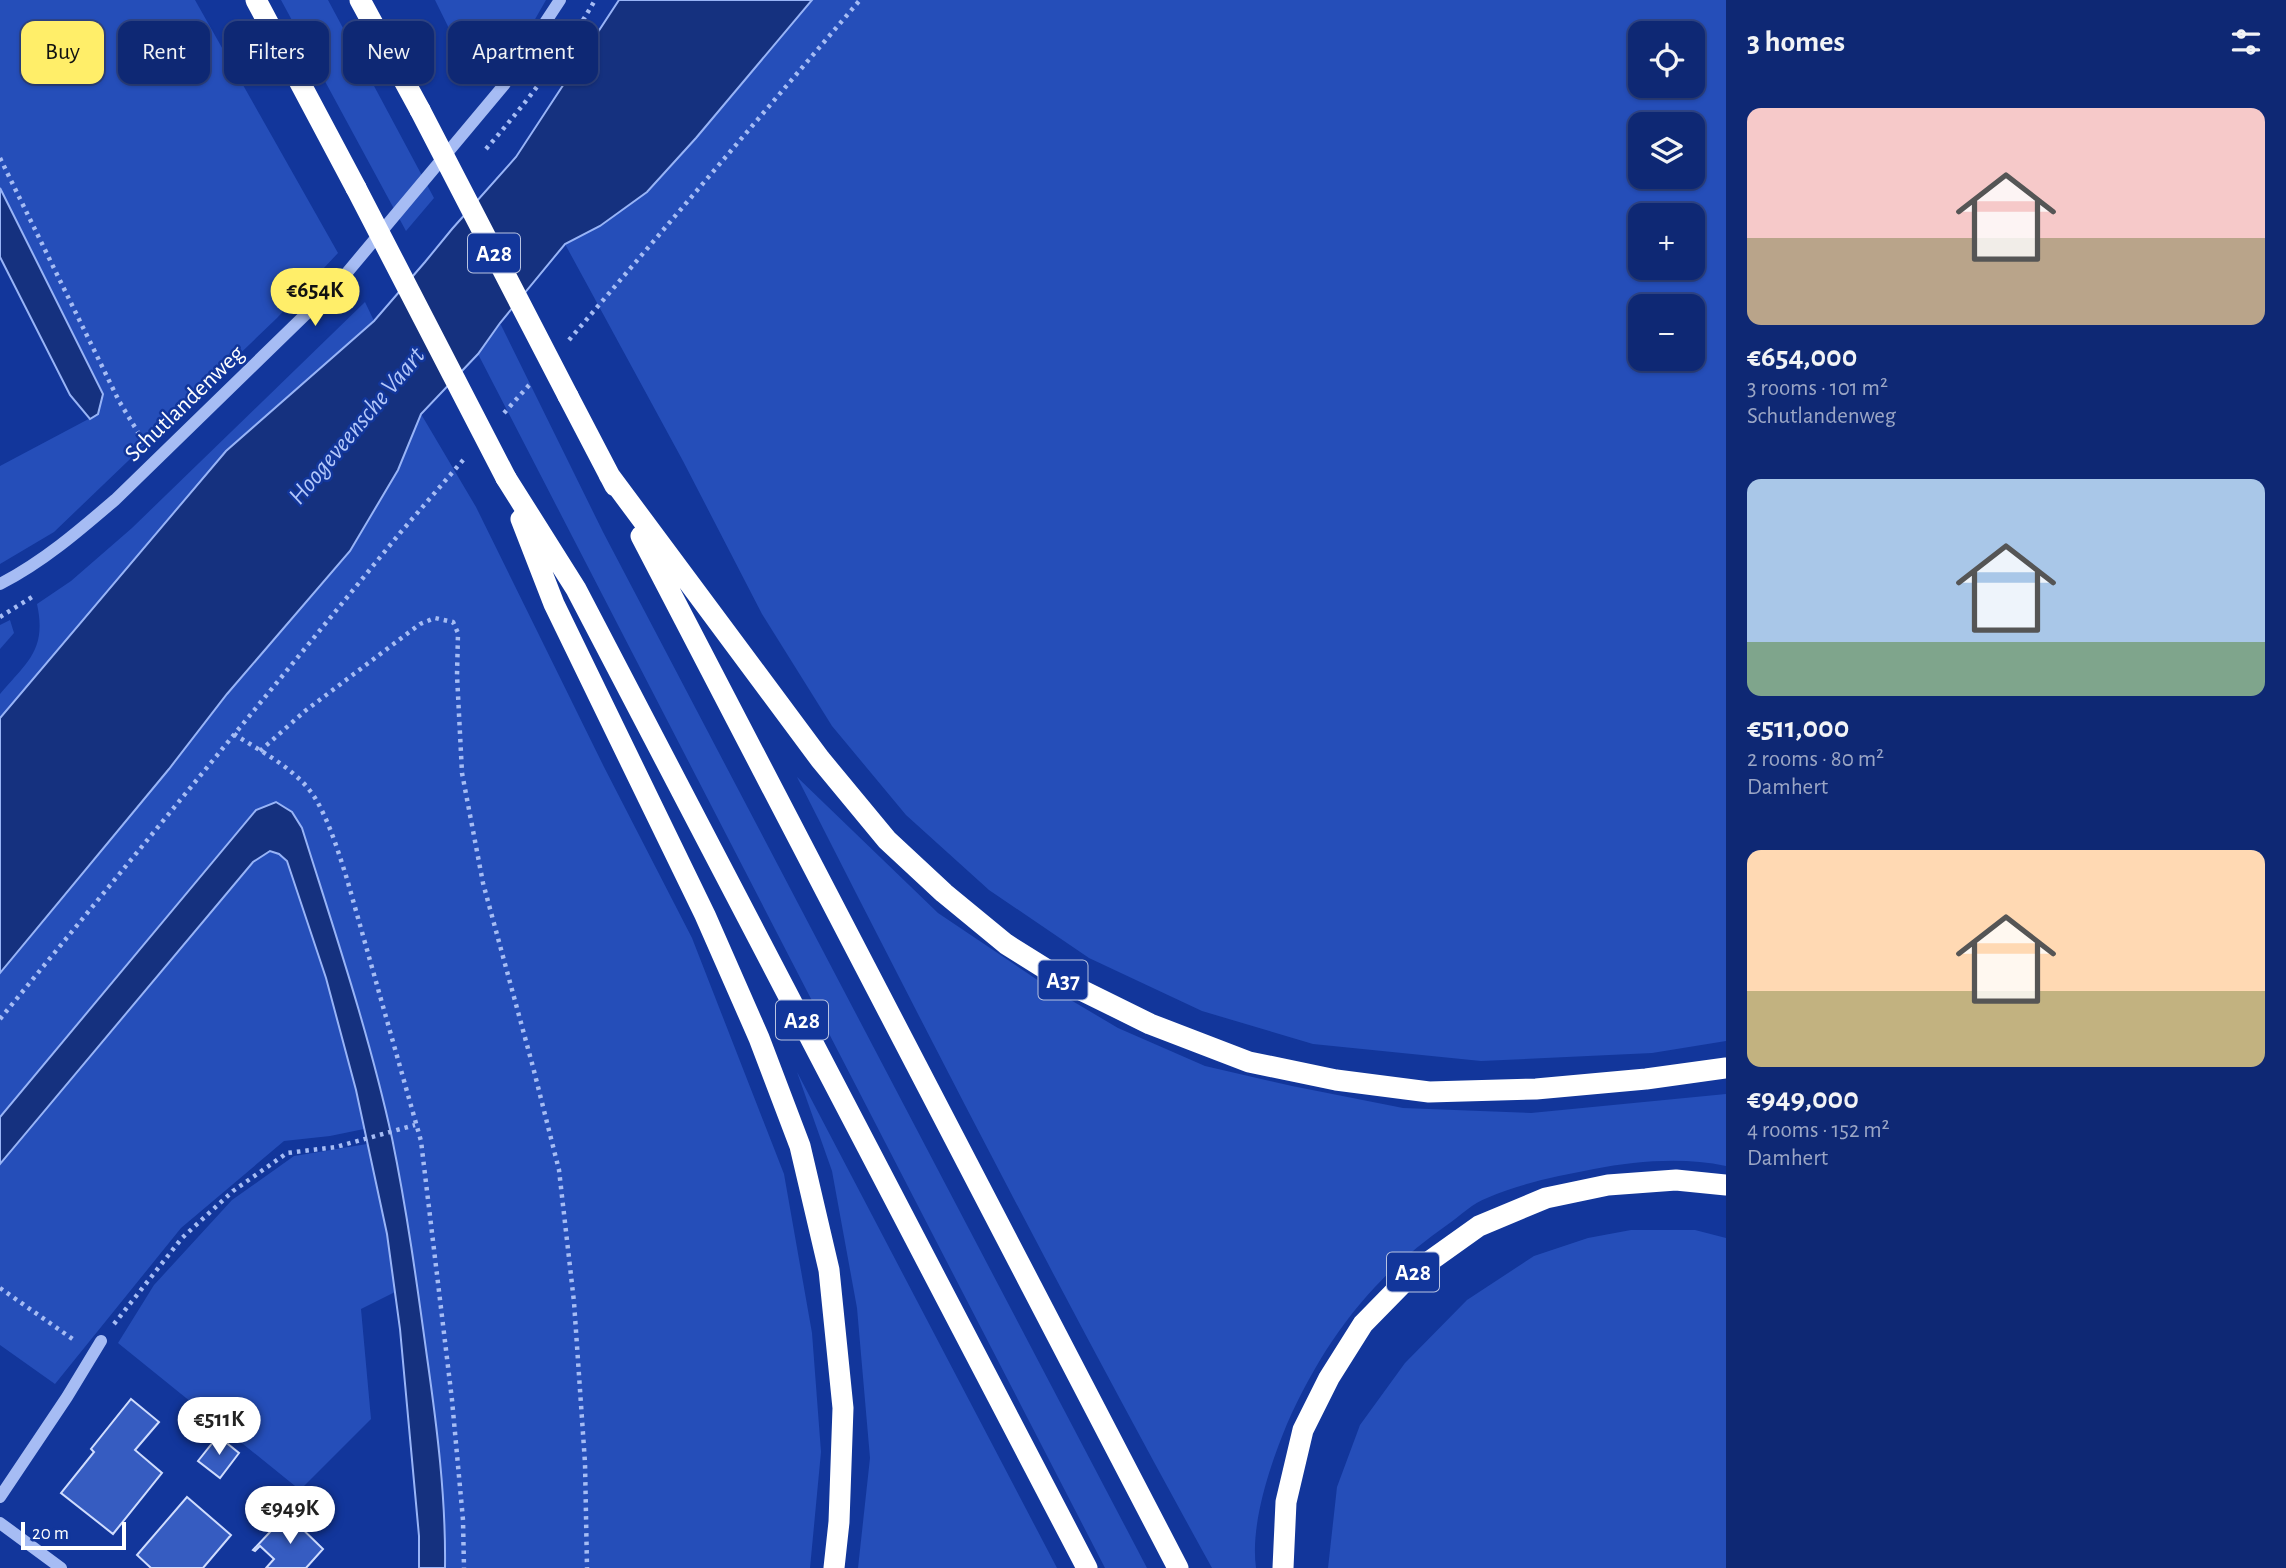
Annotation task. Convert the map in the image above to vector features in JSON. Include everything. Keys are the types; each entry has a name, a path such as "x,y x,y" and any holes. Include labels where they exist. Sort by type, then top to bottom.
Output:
{"highway":[{"name":"A28","path":"256,0 506,478 576,589 1087,1568"},
{"name":"A28","path":"360,0 420,110 1178,1568"},
{"name":"A37","path":"609,475 820,760 887,840 944,894 1006,944 1073,986 1150,1024 1249,1062 1336,1080 1429,1092 1536,1089 1646,1079 1726,1068"},
{"name":"A28","path":"506,478 554,604 705,915 760,1038 800,1146 829,1270 844,1408 839,1522 834,1568"},
{"name":"A28","path":"1283,1568 1286,1502 1303,1430 1329,1378 1363,1324 1413,1273 1479,1226 1546,1198 1608,1185 1676,1180 1726,1185"}],"street":[{"name":"Schutlandenweg","path":"0,584 46,556 116,499 340,281 504,85 560,0"},
{"path":"0,1497 68,1397 102,1341"},
{"path":"0,1523 61,1568"}],"path":[{"path":"0,158 119,401 155,460"},
{"path":"260,751 305,711 419,624 435,618 453,622 458,633 457,675 462,773 483,883 559,1170 574,1302 585,1463 587,1568"},
{"path":"0,1019 234,734 296,775 317,800 333,838 369,954 421,1141 450,1388 463,1520 464,1568"},
{"path":"102,1341 182,1238 233,1191 287,1153 336,1147 415,1125"},
{"path":"0,1288 94,1354"}],"shaded area":[{"path":"0,0 195,0 207,21 118,21 118,84 210,84 210,27 224,51 224,84 242,84 338,253 277,318 54,532 0,564 0,466 98,414 103,395 0,188"},
{"path":"281,0 328,0 343,28 343,84 373,84 434,198 406,231 326,84 329,84 329,21 292,21"},
{"path":"435,0 546,0 534,21 448,21 448,26"},
{"path":"812,0 1726,0 1726,1041 1652,1053 1481,1061 1313,1044 1202,1011 1089,958 989,890 906,815 832,726 762,614 683,461 565,244 600,226 647,192"},
{"path":"365,302 374,321 226,451 0,718 0,694 26,664 37,644 37,604 71,581 132,528"},
{"path":"500,323 603,532 1147,1568 1105,1568 478,354"},
{"path":"421,414 476,507 692,938 784,1174 812,1333 821,1452 810,1568 445,1568 444,1515 437,1436 397,1165 362,1021 302,828 256,810 0,1117 0,973 169,769 227,694 350,551 398,470"},
{"path":"10,620 14,633 0,649 0,625"},
{"path":"797,777 938,913 1042,983 1118,1028 1205,1066 1403,1108 1531,1113 1726,1094 1726,1166 1677,1161 1643,1162 1540,1180 1482,1200 1420,1245 1373,1289 1353,1313 1334,1338 1301,1394 1287,1424 1263,1495 1256,1533 1256,1568 1212,1568 1001,1174"},
{"path":"269,851 279,854 287,861 331,974 364,1129 284,1141 181,1228 55,1384 0,1345 0,1164 253,862"},
{"path":"797,1072 1057,1568 858,1568 870,1458 857,1308 832,1171"},
{"path":"367,1144 387,1234 395,1292 361,1309 371,1419 300,1490 118,1343 154,1285 232,1200 294,1156"},
{"path":"1631,1230 1695,1230 1726,1238 1726,1568 1328,1568 1337,1487 1360,1425 1405,1363 1467,1300 1534,1256 1588,1238"}],"water":[{"name":"Hoogeveensche Vaart","path":"619,0 812,0 647,192 600,226 565,244 478,354 421,414 398,470 350,551 227,694 169,769 0,973 0,718 226,451 374,321 516,157 564,84 598,84 598,32"},
{"path":"0,188 103,394 98,414 90,419 70,395 0,257"},
{"path":"276,802 292,812 302,828 362,1021 392,1138 411,1247 434,1410 442,1489 445,1568 419,1568 419,1536 400,1329 387,1234 356,1090 326,978 287,861 270,851 253,862 0,1164 0,1117 256,810"}],"building":[{"path":"131,1399 159,1422 135,1450 162,1473 113,1534 61,1493 94,1452 91,1449"},
{"path":"218,1436 239,1453 220,1478 198,1461"},
{"path":"187,1497 231,1535 203,1568 151,1568 137,1555"},
{"path":"287,1514 323,1549 306,1568 266,1568 274,1559 260,1546 253,1550"}]}
